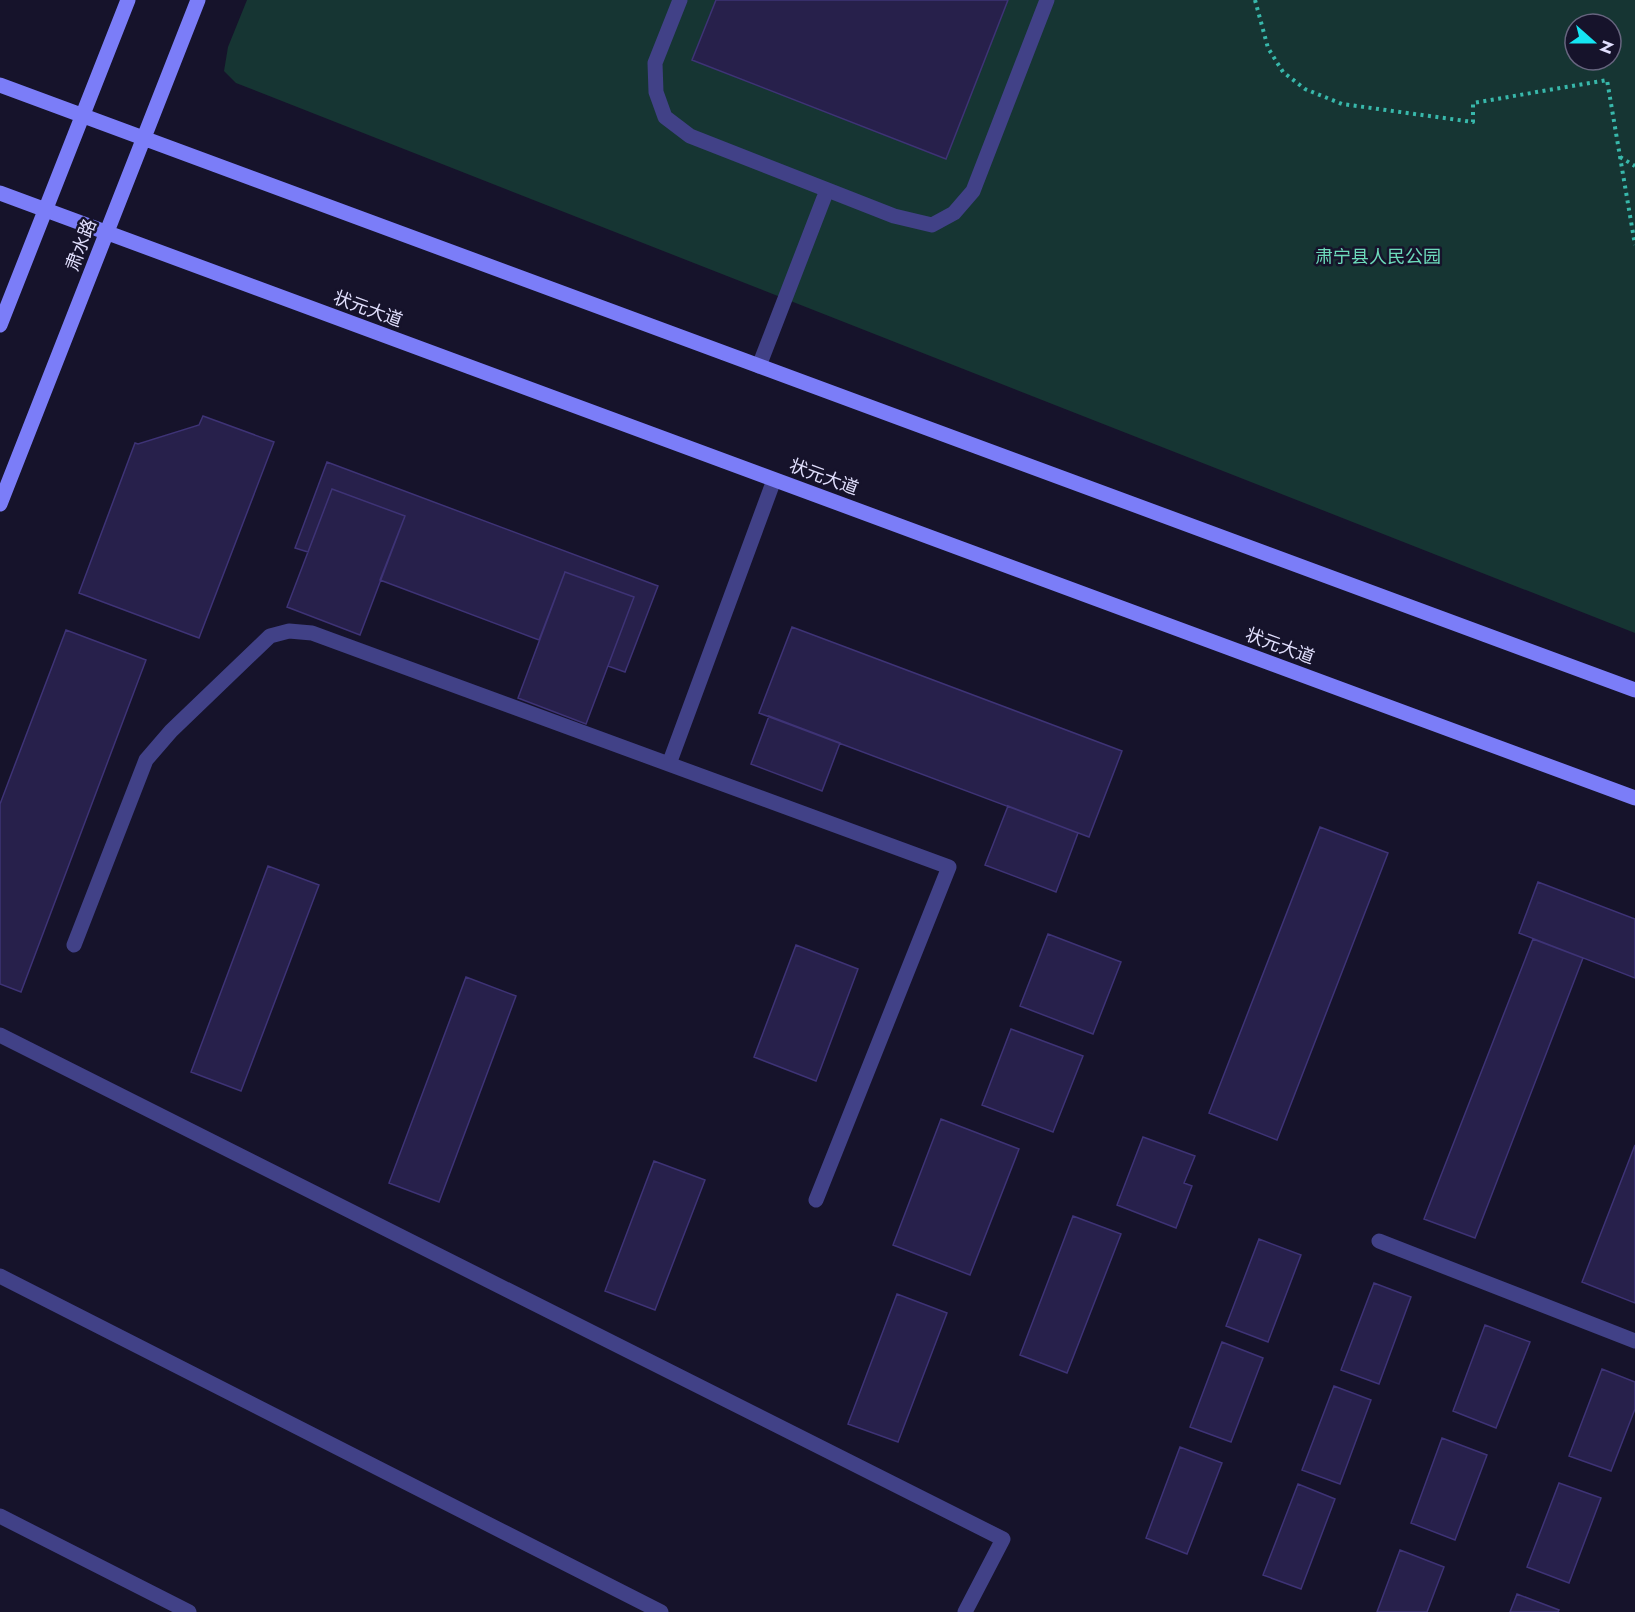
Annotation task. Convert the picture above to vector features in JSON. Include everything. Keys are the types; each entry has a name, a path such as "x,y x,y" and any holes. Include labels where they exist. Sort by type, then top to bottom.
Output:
{"main road":[{"path":"0,325 128,0"},
{"name":"肃水路","path":"0,504 198,0"},
{"path":"0,85 1635,690"},
{"name":"状元大道","path":"0,193 1635,798"}],"street":[{"path":"680,0 655,63 656,92 665,117 690,136 894,216 932,225 954,213 973,191 1047,0"},
{"path":"759,366 827,190"},
{"path":"669,765 774,480"},
{"path":"74,945 146,760 171,730 270,636 289,631 312,633 949,867 816,1200"},
{"path":"0,1035 1003,1539 965,1612"},
{"path":"1379,1241 1635,1341"},
{"path":"0,1276 661,1612"},
{"path":"0,1516 189,1612"}],"path":[{"path":"1255,0 1268,48 1283,72 1305,89 1342,104 1473,122 1473,103 1607,80 1635,245"},
{"path":"1620,157 1635,166"}],"green space":[{"name":"肃宁县人民公园","path":"247,0 1635,0 1635,633 236,83 224,71 228,47"}],"building":[{"path":"716,0 1008,0 946,159 692,60"},
{"path":"203,416 274,442 199,638 79,593 135,443 199,425"},
{"path":"327,462 658,586 625,672 608,666 634,597 565,572 539,640 380,580 405,516 332,489 308,552 295,548"},
{"path":"332,489 405,516 360,635 287,607"},
{"path":"565,572 634,597 586,724 518,698"},
{"path":"792,627 1122,751 1089,837 759,713"},
{"path":"66,630 146,660 21,992 0,984 0,804"},
{"path":"769,716 840,743 822,791 751,764"},
{"path":"1008,806 1078,833 1056,892 985,865"},
{"path":"1320,827 1388,853 1277,1140 1209,1113"},
{"path":"268,866 319,885 241,1091 191,1072"},
{"path":"1538,882 1635,919 1635,978 1519,933"},
{"path":"1048,934 1121,962 1093,1034 1020,1006"},
{"path":"1533,939 1583,958 1475,1238 1424,1219"},
{"path":"796,945 858,969 816,1081 754,1057"},
{"path":"466,977 516,996 439,1202 389,1183"},
{"path":"1011,1029 1083,1056 1053,1132 982,1105"},
{"path":"941,1119 1019,1149 970,1275 893,1245"},
{"path":"1143,1137 1195,1156 1184,1183 1192,1186 1176,1228 1117,1205"},
{"path":"1635,1145 1635,1303 1582,1282"},
{"path":"654,1161 705,1180 655,1310 605,1291"},
{"path":"1073,1216 1121,1234 1067,1373 1020,1355"},
{"path":"1259,1239 1301,1255 1268,1342 1226,1326"},
{"path":"1374,1283 1411,1297 1379,1384 1341,1370"},
{"path":"897,1294 947,1313 898,1442 848,1424"},
{"path":"1485,1325 1530,1342 1496,1428 1453,1411"},
{"path":"1222,1342 1263,1358 1231,1442 1190,1427"},
{"path":"1602,1369 1635,1382 1635,1409 1611,1471 1569,1456"},
{"path":"1334,1386 1371,1400 1340,1484 1302,1470"},
{"path":"1442,1438 1487,1455 1455,1540 1411,1523"},
{"path":"1180,1447 1222,1463 1187,1554 1146,1538"},
{"path":"1559,1483 1601,1498 1569,1583 1527,1567"},
{"path":"1298,1484 1335,1499 1301,1589 1263,1575"},
{"path":"1400,1550 1444,1567 1427,1612 1377,1612"},
{"path":"1517,1594 1559,1610 1558,1612 1510,1612"}]}
